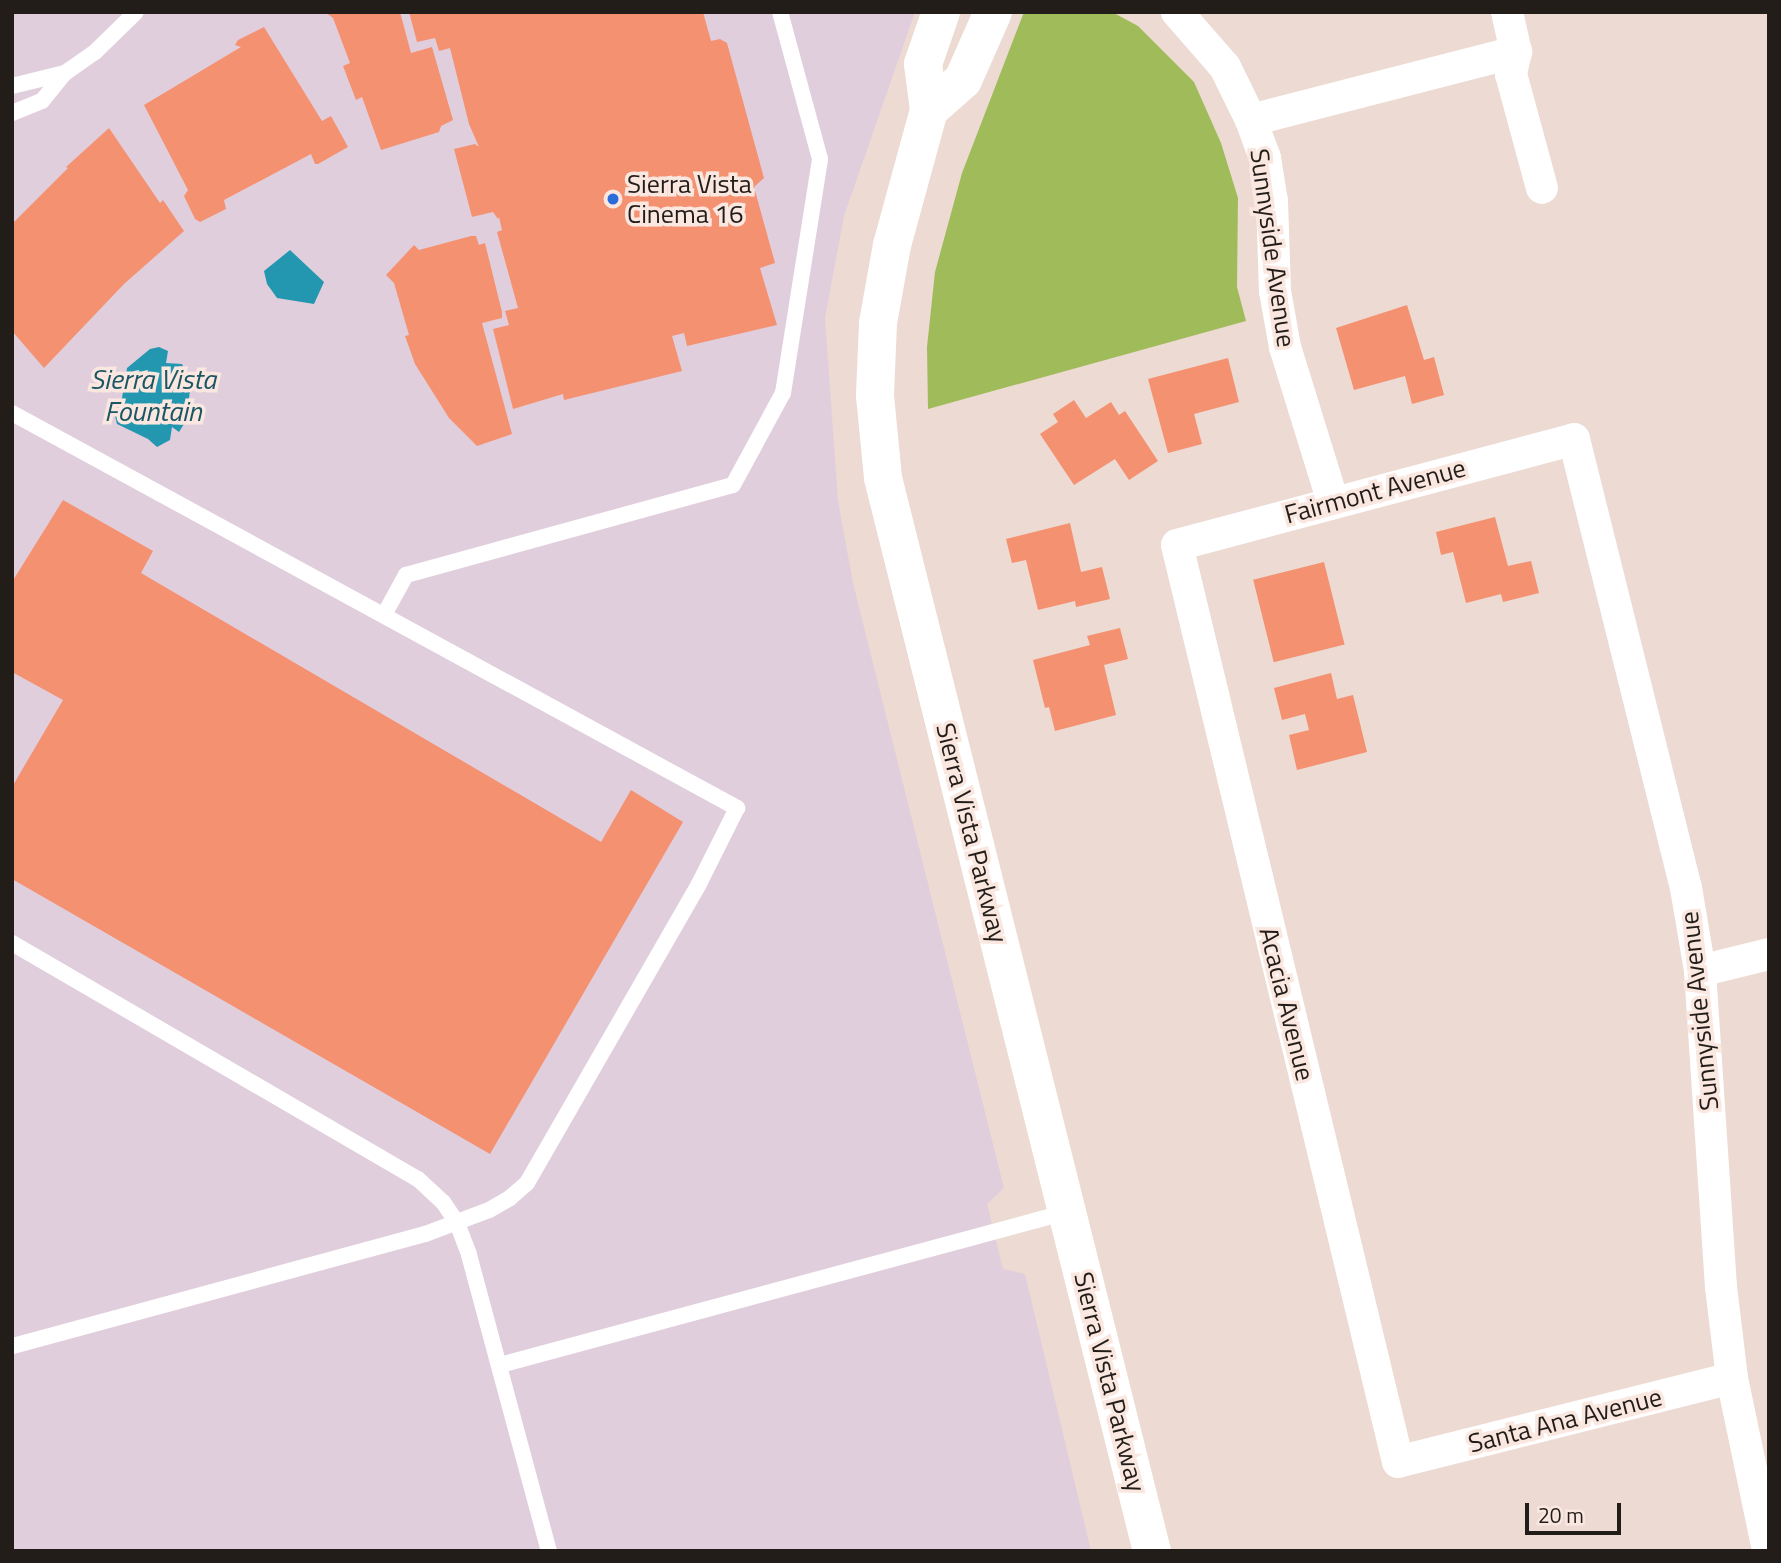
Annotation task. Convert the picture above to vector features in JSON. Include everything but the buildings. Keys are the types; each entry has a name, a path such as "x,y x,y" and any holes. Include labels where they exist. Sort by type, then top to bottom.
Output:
{"main road":[{"name":"Sierra Vista Parkway","path":"941,12 923,64 929,110 892,245 878,323 875,396 883,478 1152,1551"},
{"path":"929,110 963,80 993,12"}],"street":[{"name":"Sunnyside Avenue","path":"1177,12 1225,67 1251,120 1265,158 1272,201 1275,291 1285,346 1332,502"},
{"path":"1507,12 1516,52 1511,74 1542,188"},
{"path":"1251,120 1516,52"},
{"name":"Sunnyside Avenue","path":"1574,439 1686,888 1700,971 1721,1287 1732,1378 1768,1551"},
{"name":"Fairmont Avenue","path":"1177,545 1574,439"},
{"name":"Acacia Avenue","path":"1177,545 1398,1462"},
{"path":"1700,971 1769,954"},
{"name":"Santa Ana Avenue","path":"1398,1462 1732,1378"}],"lane":[{"path":"12,113 42,101 65,74 95,52 136,12"},
{"path":"384,615 406,575 733,485 783,393 820,159 780,12"},
{"path":"12,86 65,74"},
{"path":"12,413 737,808 698,884 527,1183 489,1210 457,1223 12,1346"},
{"path":"12,943 418,1178 443,1202 457,1223 469,1255 549,1551"},
{"path":"500,1366 1067,1212"}],"shaded area":[{"path":"12,12 915,12 844,216 825,318 838,501 853,583 1004,1188 987,1204 1003,1269 1025,1274 1091,1551 12,1551"}],"green space":[{"path":"1024,12 1112,12 1138,26 1194,82 1221,143 1238,198 1237,287 1246,321 928,409 927,347 935,272 962,173"}],"water":[{"path":"290,250 324,282 314,304 277,298 267,284 264,271"},
{"name":"Sierra Vista Fountain","path":"159,347 168,351 166,363 182,364 186,372 178,377 190,390 188,406 180,414 184,424 179,432 172,427 170,440 157,447 148,439 117,424 114,412 122,398 127,368 150,349"}],"place":[{"name":"Sierra Vista Cinema 16","path":"613,199"}]}
